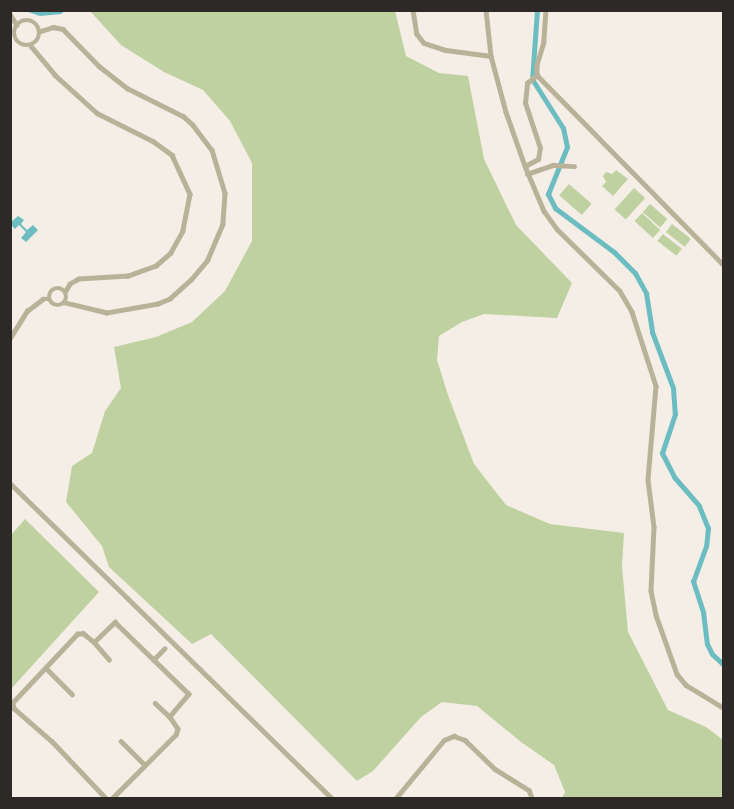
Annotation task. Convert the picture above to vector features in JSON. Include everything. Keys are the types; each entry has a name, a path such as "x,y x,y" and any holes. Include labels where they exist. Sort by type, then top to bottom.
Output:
{"street":[{"path":"413,10 417,34 424,43 446,50 491,56"},
{"path":"486,10 491,56 527,174 547,217 620,291 632,312 656,386 648,480 654,527 651,591 656,615 677,674 695,692 723,708"},
{"path":"546,10 544,42 537,65 537,75 723,265"},
{"path":"10,14 16,25"},
{"path":"31,46 39,39 41,31 37,23 29,19 16,25 12,32 19,43 31,46 55,75 91,109 113,124 153,141 172,155 190,194 188,216 183,231 171,253 156,266 128,276 79,279 66,291"},
{"path":"41,31 53,27 63,29 99,66 127,88 183,116 212,150 225,193 223,224 208,260 186,285 170,298 158,304 107,313 65,303 57,306 49,298"},
{"path":"525,166 538,159 540,148 525,103 527,83 537,75"},
{"path":"527,174 553,165 574,166"},
{"path":"10,338 27,311 43,299 49,298 55,288 66,291 68,296 65,303"},
{"path":"10,483 332,798"},
{"path":"93,642 113,623 118,622 189,694 170,717"},
{"path":"105,798 51,742 13,707 12,703 77,634 83,633 109,659"},
{"path":"153,660 164,649"},
{"path":"46,668 72,694"},
{"path":"113,798 176,735 178,729 170,717 155,703"},
{"path":"396,798 414,780 444,740 453,736 465,740 495,769 529,790 532,798"},
{"path":"121,741 145,765"}],"green space":[{"path":"90,11 395,11 406,56 439,73 468,76 484,159 516,225 572,283 557,318 484,314 462,322 439,336 437,360 448,395 474,464 506,505 550,524 624,533 622,566 628,632 668,710 706,727 723,740 723,798 562,798 565,792 554,765 521,742 477,706 442,702 421,717 373,771 357,781 211,634 192,644 109,567 102,546 66,502 72,466 92,453 105,411 121,388 114,347 156,337 192,322 225,291 252,241 252,163 230,121 203,90 164,72 121,45"},
{"path":"616,170 628,179 613,196 602,186 606,182 603,176 606,172 612,174"},
{"path":"569,184 592,204 582,215 559,195"},
{"path":"634,188 645,198 626,220 615,210"},
{"path":"650,204 667,219 660,227 643,212"},
{"path":"642,213 660,230 653,238 634,221"},
{"path":"672,224 691,239 685,247 666,232"},
{"path":"663,234 682,249 676,256 657,241"},
{"path":"25,519 99,592 11,689 11,535"}],"water":[{"path":"25,11 65,11 61,14 40,16"},
{"path":"18,216 24,220 21,224 27,230 33,225 38,230 26,242 21,238 26,232 19,225 15,229 12,226 11,222"}],"waterway":[{"path":"537,10 532,79 563,128 567,147 548,194 555,208 614,252 635,273 646,293 652,332 673,388 675,414 662,453 675,478 699,506 708,528 706,546 693,581 703,612 707,644 712,654 724,665"}]}
